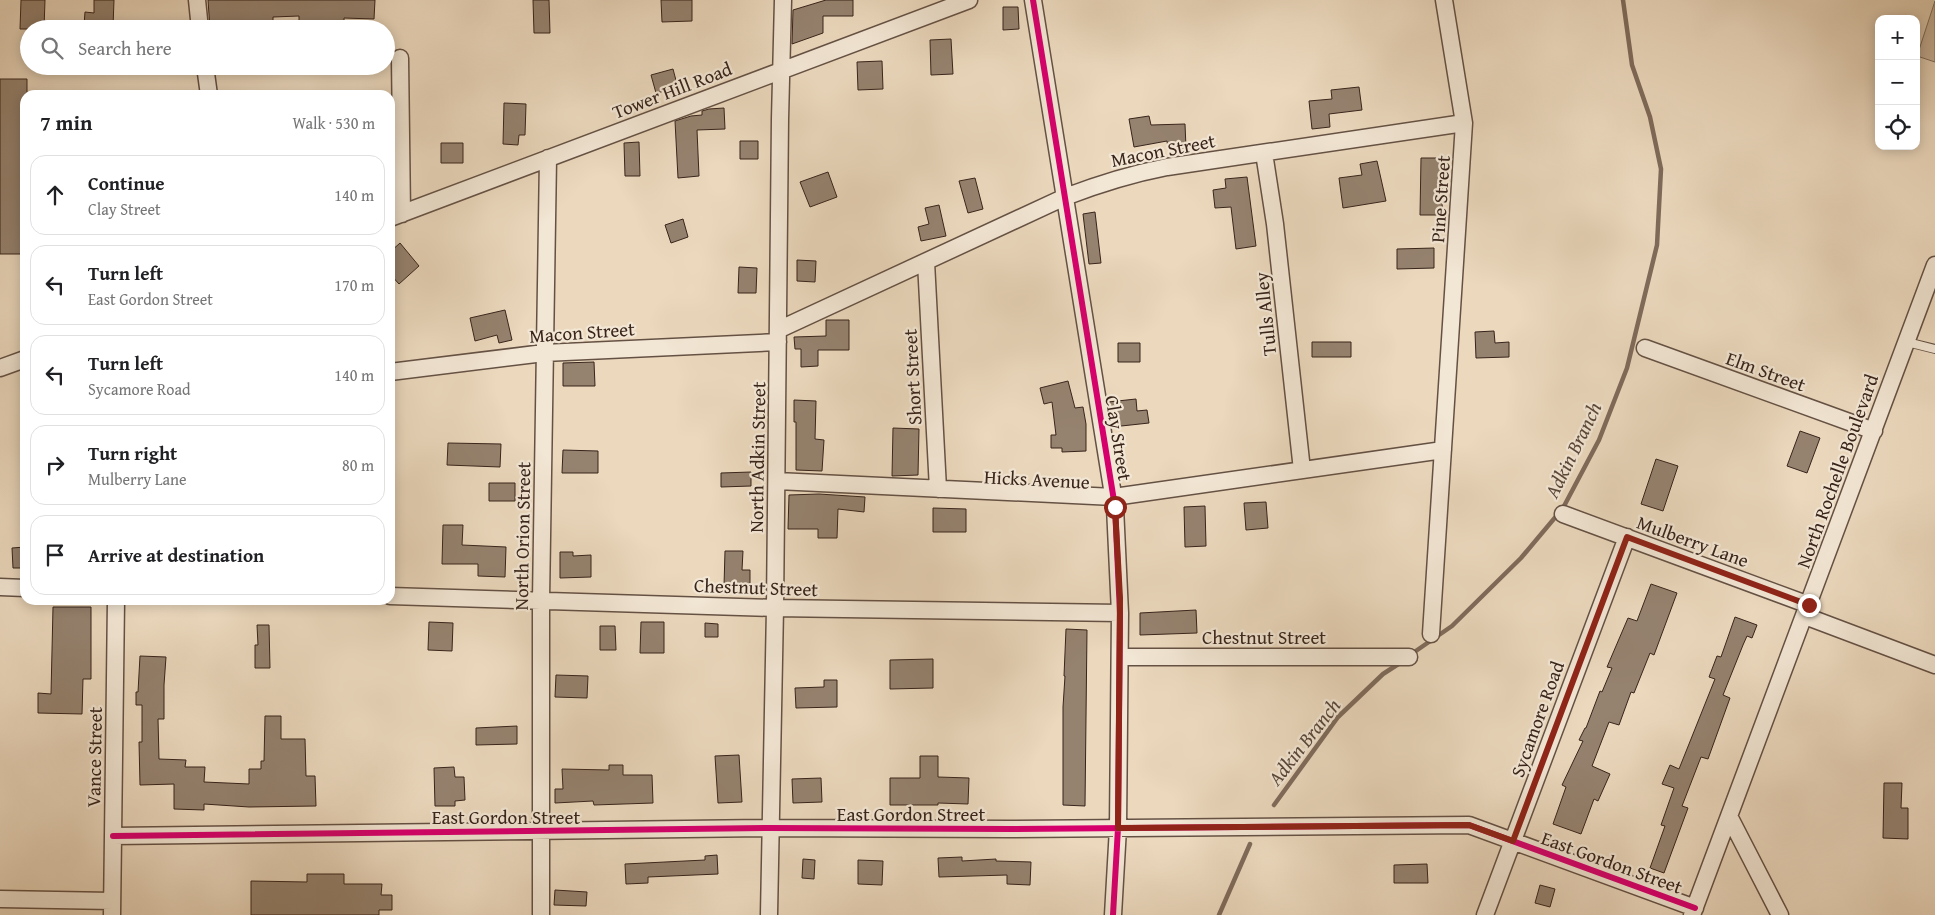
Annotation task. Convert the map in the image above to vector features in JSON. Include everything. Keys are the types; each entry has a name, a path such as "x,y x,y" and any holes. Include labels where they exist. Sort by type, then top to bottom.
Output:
{"street":[{"path":"197,0 199,20"},
{"name":"North Adkin Street","path":"769,915 777,481 781,70 784,0"},
{"name":"Tower Hill Road","path":"396,216 969,0"},
{"name":"Clay Street","path":"1032,0 1114,497 1120,613 1120,657 1118,828 1113,915"},
{"name":"Pine Street","path":"1443,450 1464,123 1444,0"},
{"path":"396,216 400,58"},
{"path":"206,75 207,90"},
{"name":"Macon Street","path":"395,371 544,353 778,336 926,262 1065,197 1135,173 1464,123"},
{"name":"Tulls Alley","path":"1264,153 1275,224 1302,470"},
{"name":"North Orion Street","path":"540,915 544,353 548,158"},
{"name":"Short Street","path":"926,262 938,489"},
{"name":"North Rochelle Boulevard","path":"1693,912 1935,265"},
{"name":"Elm Street","path":"1645,348 1874,431"},
{"path":"1431,634 1443,450"},
{"name":"Hicks Avenue","path":"777,481 1114,497 1443,450"},
{"name":"Mulberry Lane","path":"1563,514 1627,537 1932,664"},
{"name":"Sycamore Road","path":"1485,915 1627,537"},
{"path":"0,587 20,588"},
{"name":"Chestnut Street","path":"395,596 775,608 1120,613"},
{"name":"Vance Street","path":"112,908 116,605"},
{"name":"Chestnut Street","path":"1120,657 1409,657"},
{"path":"1729,816 1780,915"},
{"name":"East Gordon Street","path":"113,836 771,828 1469,825 1693,912"},
{"path":"0,899 112,908"}],"lane":[{"path":"1907,342 1935,349"}],"shaded area":[{"path":"1935,1 1935,62 1920,57 1920,47"}],"building":[{"path":"21,0 45,0 44,20 20,20"},
{"path":"94,0 114,0 113,20 84,20 85,12 94,13"},
{"path":"208,0 375,0 374,19 299,20 299,16 273,17 273,20 209,20"},
{"path":"533,0 549,0 550,33 534,33"},
{"path":"661,0 692,0 692,21 662,22"},
{"path":"826,0 853,0 853,16 823,16 823,33 792,44 793,10"},
{"path":"1003,7 1018,7 1019,29 1003,30"},
{"path":"951,39 953,74 931,75 930,40"},
{"path":"882,61 883,89 858,90 857,62"},
{"path":"673,69 678,88 656,93 651,75"},
{"path":"0,79 27,79 27,90 20,90 20,254 0,254"},
{"path":"1359,87 1362,110 1329,114 1330,127 1312,129 1309,101 1332,99 1331,90"},
{"path":"504,103 526,104 525,135 519,135 518,145 503,144"},
{"path":"724,108 725,129 697,130 699,176 678,178 675,121 702,115 702,111 709,109"},
{"path":"1149,116 1151,125 1185,124 1186,148 1168,148 1167,141 1134,147 1129,119"},
{"path":"740,141 758,141 758,159 740,159"},
{"path":"639,142 640,176 625,176 624,143"},
{"path":"441,143 463,143 463,163 441,163"},
{"path":"1421,158 1443,158 1442,215 1420,215"},
{"path":"1377,161 1386,201 1343,208 1339,178 1362,175 1360,164"},
{"path":"828,172 837,197 810,207 800,182"},
{"path":"1247,177 1256,246 1236,249 1231,207 1215,208 1213,190 1226,188 1225,179"},
{"path":"975,178 983,209 968,213 959,181"},
{"path":"939,205 946,236 921,241 918,227 929,224 925,208"},
{"path":"1095,212 1101,263 1089,264 1083,214"},
{"path":"683,219 688,237 671,243 665,225"},
{"path":"400,243 419,266 399,284 395,280 395,248"},
{"path":"1434,248 1434,268 1397,269 1397,249"},
{"path":"797,260 816,261 815,282 797,281"},
{"path":"739,267 757,268 756,293 738,293"},
{"path":"505,310 512,340 499,343 497,335 475,341 470,318"},
{"path":"826,320 849,320 849,350 818,350 818,366 801,367 801,349 795,349 794,337 826,336"},
{"path":"1494,331 1495,343 1509,342 1509,357 1476,358 1475,332"},
{"path":"1312,342 1351,342 1351,357 1312,357"},
{"path":"1118,343 1140,343 1140,362 1118,362"},
{"path":"594,362 595,386 563,386 563,363"},
{"path":"1068,381 1075,408 1083,407 1086,424 1086,451 1062,452 1062,448 1051,448 1051,435 1056,435 1052,402 1044,404 1040,388"},
{"path":"1136,399 1137,411 1147,410 1149,423 1112,427 1108,402"},
{"path":"794,400 816,401 815,439 824,440 822,471 796,470"},
{"path":"893,428 919,429 918,475 892,476"},
{"path":"1800,431 1820,438 1807,473 1787,466"},
{"path":"448,443 501,444 500,467 447,465"},
{"path":"563,450 598,451 598,473 562,473"},
{"path":"1656,459 1678,466 1663,511 1641,504"},
{"path":"751,472 751,486 721,487 721,473"},
{"path":"489,483 515,483 515,501 489,501"},
{"path":"819,494 865,497 864,512 838,509 837,538 818,538 818,529 788,529 789,495"},
{"path":"1266,502 1268,528 1246,530 1244,503"},
{"path":"1205,506 1206,546 1185,547 1184,507"},
{"path":"933,508 966,509 966,532 933,532"},
{"path":"443,525 463,525 462,545 506,547 505,577 478,576 478,564 442,564"},
{"path":"20,547 20,568 13,568 12,548"},
{"path":"725,551 743,551 742,570 750,570 750,587 724,586"},
{"path":"560,552 573,552 573,556 591,555 591,577 560,578"},
{"path":"1651,584 1677,593 1654,655 1650,653 1634,693 1631,692 1619,725 1609,722 1592,766 1610,774 1598,801 1594,799 1581,834 1553,824 1566,787 1562,785 1583,741 1579,740 1612,668 1607,667 1628,618 1637,621"},
{"path":"53,607 91,607 91,679 83,679 82,714 38,713 38,693 51,694"},
{"path":"1196,610 1197,633 1140,635 1140,613"},
{"path":"1735,617 1757,625 1752,638 1747,636 1723,695 1730,698 1708,759 1701,757 1682,806 1688,808 1664,873 1650,868 1665,826 1661,825 1674,788 1662,784 1670,765 1679,769 1715,679 1709,677 1717,656 1721,657"},
{"path":"429,622 453,623 452,651 428,650"},
{"path":"641,622 664,622 664,653 640,653"},
{"path":"705,623 718,624 718,637 705,637"},
{"path":"257,625 269,625 270,668 255,668 255,645 258,645"},
{"path":"600,626 615,626 616,650 600,650"},
{"path":"1066,629 1087,630 1085,806 1063,805 1063,707"},
{"path":"140,656 166,657 164,719 158,719 159,759 186,760 185,767 205,767 204,782 249,784 249,769 261,769 261,761 264,761 265,716 281,716 281,739 305,739 306,776 315,776 316,806 249,807 204,804 204,810 174,809 174,784 140,785 139,742 142,742 142,705 136,705 136,692 138,692"},
{"path":"933,659 933,688 890,689 890,660"},
{"path":"556,675 588,676 587,698 555,697"},
{"path":"824,680 837,680 837,707 796,708 795,688 824,687"},
{"path":"517,726 517,744 476,745 476,728"},
{"path":"739,755 742,802 718,803 715,756"},
{"path":"920,756 938,756 938,777 969,778 968,804 890,805 890,778 920,778"},
{"path":"609,765 623,765 623,775 652,775 653,803 594,805 593,801 555,803 555,789 563,789 562,769 609,770"},
{"path":"454,767 455,777 464,777 465,800 455,801 455,806 435,806 434,768"},
{"path":"821,778 822,802 793,803 792,779"},
{"path":"1884,783 1902,783 1901,808 1908,808 1908,839 1883,838"},
{"path":"717,855 718,874 648,877 648,883 626,884 625,864 705,860 705,856"},
{"path":"962,857 962,861 996,859 996,861 1031,862 1030,885 1007,884 1007,875 939,877 938,858"},
{"path":"803,859 815,860 814,879 802,878"},
{"path":"858,860 883,861 882,885 858,884"},
{"path":"1427,864 1428,883 1394,883 1394,865"},
{"path":"307,874 344,874 344,884 382,884 381,895 392,895 392,910 379,910 379,915 251,915 251,881 307,882"},
{"path":"1540,885 1555,889 1550,907 1535,903"},
{"path":"555,890 587,892 586,906 554,905"}],"waterway":[{"name":"Adkin Branch","path":"1410,655 1452,626 1521,558 1563,508 1599,440 1627,368 1657,245 1661,169 1650,117 1632,65 1623,0"},
{"name":"Adkin Branch","path":"1274,805 1338,717 1383,674 1400,663"},
{"name":"Adkin Branch","path":"1219,915 1250,844"}],"cycle path":[{"path":"1033,0 1115,507 1120,613 1118,828 1113,915"},
{"path":"113,836 771,828 1009,829 1469,825 1695,908"}],"route":[{"path":"1115,507 1120,598 1118,828 1469,825 1513,841 1627,537 1809,605"}]}
